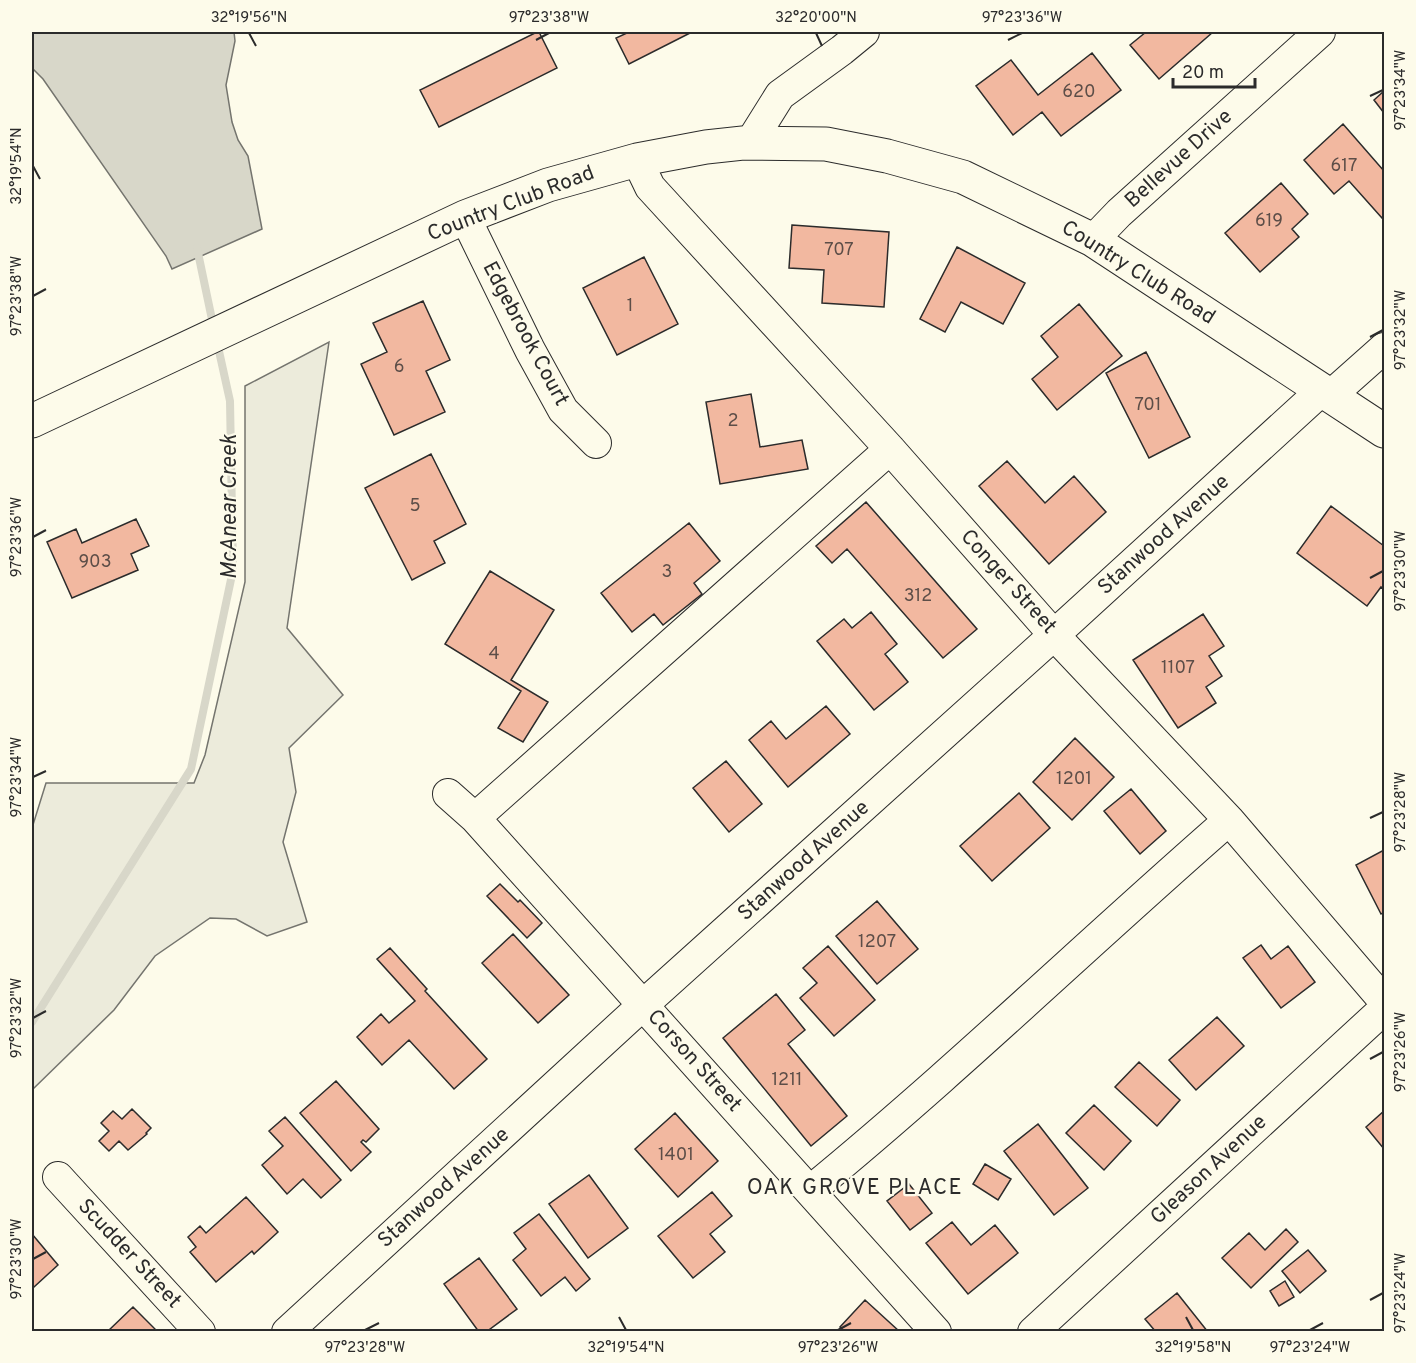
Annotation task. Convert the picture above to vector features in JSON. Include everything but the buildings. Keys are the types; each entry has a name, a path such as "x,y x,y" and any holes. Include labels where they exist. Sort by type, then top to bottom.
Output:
{"main road":[{"name":"Country Club Road","path":"32,422 291,297 465,217 548,185 637,160 706,147 750,143 826,144 887,156 963,177 1093,240 1384,431"}],"street":[{"path":"750,143 780,95 864,32"},
{"name":"Bellevue Drive","path":"1093,240 1119,213 1320,32"},
{"name":"Conger Street","path":"637,160 650,187 890,449 1054,635 1229,820 1384,1001"},
{"name":"Edgebrook Court","path":"465,217 530,351 563,410 596,443"},
{"name":"Stanwood Avenue","path":"287,1332 643,1005 1054,635 1326,394 1384,348"},
{"path":"475,818 890,449"},
{"name":"Corson Street","path":"448,794 475,818 936,1332"},
{"path":"810,1190 923,1096 1229,820"},
{"name":"Gleason Avenue","path":"1033,1332 1384,1009"},
{"name":"Scudder Street","path":"58,1177 200,1332"}],"shaded area":[{"path":"32,32 234,32 235,41 226,85 232,122 238,140 248,156 262,229 172,269 166,256 43,79 32,68"},
{"path":"329,342 287,628 343,695 289,748 296,792 283,842 307,922 267,936 236,919 210,918 155,956 114,1010 32,1090 32,828 46,783 194,783 205,755 245,582 245,386"}],"waterway":[{"name":"McAnear Creek","path":"197,248 214,329"},
{"name":"McAnear Creek","path":"32,1022 191,769 233,570 230,401 217,342"}],"district":[{"name":"OAK GROVE PLACE","path":"855,1188"}]}
